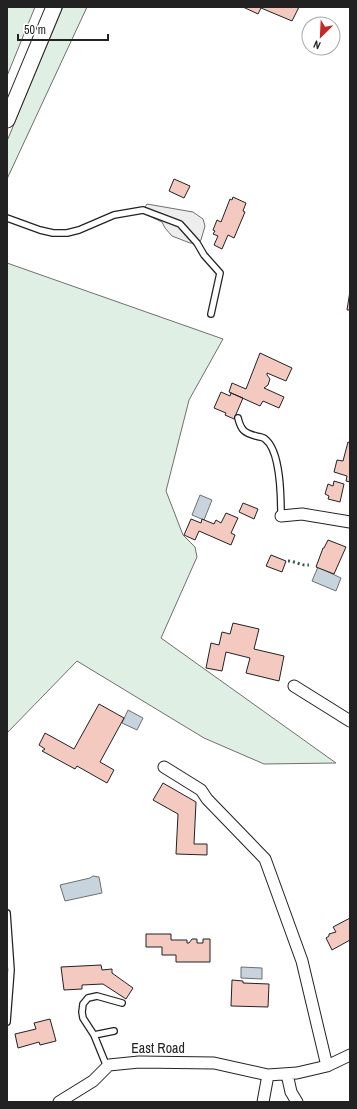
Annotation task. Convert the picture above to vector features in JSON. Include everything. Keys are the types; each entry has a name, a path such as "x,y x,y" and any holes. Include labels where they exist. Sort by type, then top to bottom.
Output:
{"main road":[{"path":"7,120 54,7"}],"street":[{"path":"280,516 302,514 350,522"},
{"path":"294,686 350,721"},
{"path":"164,767 201,790 207,800 265,859 302,961 328,1066"},
{"name":"East Road","path":"107,1067 109,1065 139,1062 214,1063 268,1075 287,1074 328,1066 350,1055"},
{"path":"59,1102 93,1081 107,1067"},
{"path":"287,1074 291,1092 297,1102"},
{"path":"263,1102 268,1075"}],"lane":[{"path":"7,218 53,233 67,233 79,230 114,215 143,210 180,224 220,273 211,314"},
{"path":"238,418 241,427 246,433 265,438 274,451 281,491 280,516"},
{"path":"7,913 11,970 7,1022"},
{"path":"107,1067 94,1035 83,1018 83,1004 88,998 97,996 122,1003"},
{"path":"94,1035 114,1031"}],"green space":[{"path":"7,7 35,7 7,76"},
{"path":"63,7 87,7 7,179 7,141"},
{"path":"7,263 223,339 189,400 166,491 183,535 195,547 197,557 161,638 336,763 264,764 204,738 77,661 7,733"}],"shaded area":[{"path":"147,204 193,212 203,219 205,226 201,240 197,243 190,243 172,236 162,222 145,214 143,210"},
{"path":"200,495 212,500 204,520 192,515"},
{"path":"318,567 341,578 336,591 312,581"},
{"path":"128,710 143,718 137,730 122,723"},
{"path":"93,876 99,877 102,893 65,901 60,885"},
{"path":"241,967 262,968 262,979 241,978"}],"building":[{"path":"243,7 299,7 292,21 261,8 258,14"},
{"path":"174,179 190,186 184,198 169,191"},
{"path":"233,197 246,203 243,211 245,212 234,238 228,235 222,249 214,245 218,236 213,234 215,231 213,230 217,220 221,222 230,199 232,200"},
{"path":"350,291 350,310 347,310"},
{"path":"260,353 292,368 286,381 267,373 270,379 268,385 264,388 284,397 279,408 263,401 260,406 229,392 232,383 246,389"},
{"path":"221,392 230,396 231,393 243,398 234,419 225,415 226,413 214,408"},
{"path":"348,442 350,443 350,482 346,481 347,476 334,472 337,460 343,461"},
{"path":"334,481 344,484 340,502 328,499 329,496 325,494 328,484 333,486"},
{"path":"243,503 258,509 254,519 239,512"},
{"path":"226,513 238,518 231,533 235,535 231,545 199,531 195,540 184,535 191,519 201,523 202,519 214,524 216,520 221,523"},
{"path":"328,540 346,547 334,574 316,567 323,548"},
{"path":"271,555 286,561 282,572 266,566"},
{"path":"233,623 259,629 254,649 284,656 279,681 246,673 250,658 226,652 222,671 206,668 211,643 219,645 222,632 230,634"},
{"path":"99,704 124,718 100,762 114,770 107,783 77,766 75,769 42,751 45,749 39,745 45,733 74,749"},
{"path":"163,783 196,802 194,844 207,844 207,855 176,854 178,814 153,800"},
{"path":"350,918 350,940 332,950 326,938 329,934 336,932 333,927"},
{"path":"146,934 171,934 171,940 187,940 187,943 189,943 192,939 197,939 197,943 203,943 203,939 210,939 210,962 176,962 176,955 162,955 162,947 146,947"},
{"path":"101,965 102,970 112,969 112,973 133,988 126,999 103,984 82,985 82,989 64,990 61,967"},
{"path":"232,980 243,981 243,983 269,984 268,1007 231,1006"},
{"path":"50,1019 56,1041 40,1045 39,1042 18,1048 15,1034 36,1029 34,1023"}],"hedge":[{"path":"288,561 309,565"}]}
